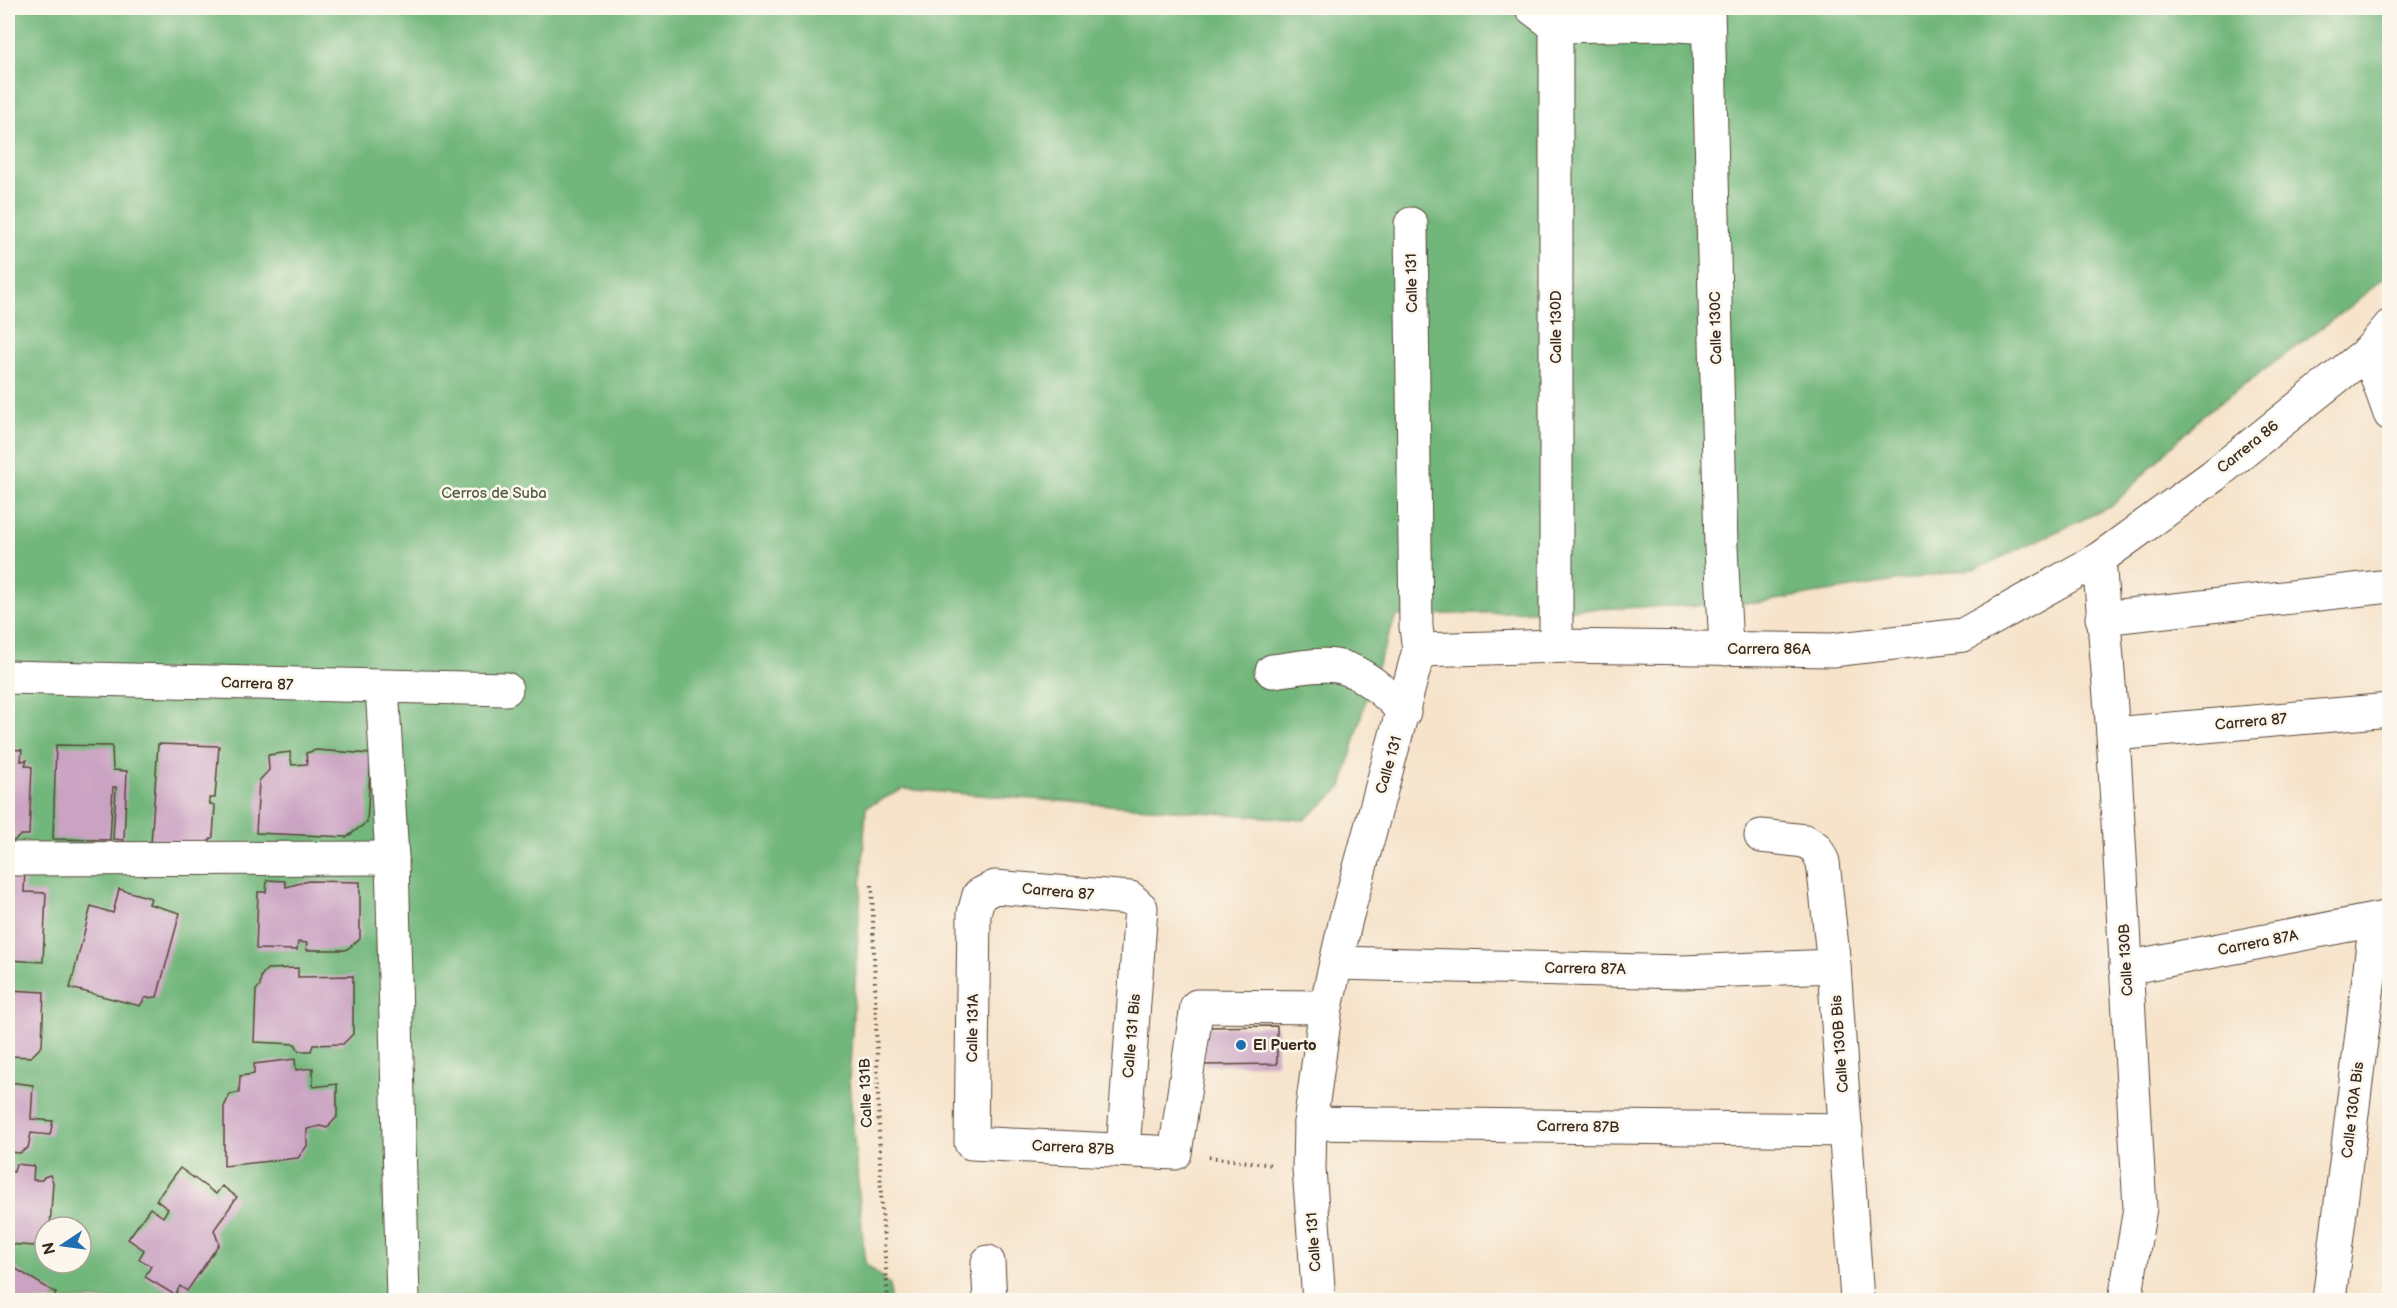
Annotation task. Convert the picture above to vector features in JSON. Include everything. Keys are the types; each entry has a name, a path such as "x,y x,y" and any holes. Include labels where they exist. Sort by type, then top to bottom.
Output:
{"street":[{"path":"1548,14 1663,24 1708,17"},
{"name":"Calle 130D","path":"1548,14 1556,646"},
{"name":"Calle 130C","path":"1708,17 1721,547 1726,649"},
{"name":"Calle 131","path":"1319,1300 1309,1169 1310,1123 1326,1007 1419,650 1416,627 1411,224"},
{"name":"Carrera 86","path":"2099,559 2213,476 2367,352 2390,326"},
{"path":"2367,352 2390,414"},
{"name":"Carrera 86A","path":"1419,650 1556,646 1832,650 1964,634 2099,559"},
{"name":"Calle 130B","path":"2099,559 2113,734 2140,1208 2125,1300"},
{"path":"2102,618 2390,586"},
{"path":"1272,670 1334,666 1349,669 1390,696 1404,712"},
{"name":"Carrera 87","path":"8,677 506,689"},
{"path":"382,687 392,858 403,1300"},
{"name":"Carrera 87","path":"2113,734 2390,710"},
{"name":"Calle 130B Bis","path":"1761,836 1805,841 1816,848 1823,862 1834,966 1857,1300"},
{"path":"8,860 392,858"},
{"name":"Carrera 87","path":"974,912 979,895 994,887 1130,898 1141,908 1141,921"},
{"name":"Calle 131A","path":"971,1143 974,912"},
{"name":"Carrera 87A","path":"2126,968 2383,919"},
{"name":"Calle 130A Bis","path":"2329,1300 2383,919"},
{"name":"Calle 131 Bis","path":"1123,1150 1141,921"},
{"name":"Carrera 87A","path":"1336,963 1683,972 1834,966"},
{"path":"1176,1153 1197,1006 1326,1007"},
{"name":"Carrera 87B","path":"1310,1123 1846,1131"},
{"name":"Carrera 87B","path":"971,1143 1176,1153"},
{"path":"988,1262 990,1300"}],"path":[{"name":"Calle 131B","path":"872,885 881,1196 888,1300"},
{"path":"1176,1153 1309,1169"}],"green space":[{"name":"Cerros de Suba","path":"8,8 2389,8 2389,273 2355,303 2203,415 2112,506 1978,568 1756,603 1396,616 1368,691 1342,787 1304,820 903,789 866,807 849,1081 865,1263 890,1284 890,1300 8,1300"}],"building":[{"path":"158,744 219,746 215,798 209,798 210,804 215,805 213,837 202,847 151,844"},
{"path":"56,745 112,746 113,770 127,771 124,840 113,839 116,787 113,787 110,840 53,839"},
{"path":"8,749 22,750 21,761 27,760 25,765 32,767 29,835 21,835 12,842 8,842"},
{"path":"316,750 371,754 367,822 347,837 256,833 259,781 269,770 268,755 290,752 292,765 307,764 306,753"},
{"path":"8,870 25,870 24,892 46,893 43,962 8,960"},
{"path":"267,880 285,881 286,887 308,881 360,882 360,939 346,950 306,950 307,943 298,942 297,950 256,949 258,892 266,892"},
{"path":"119,889 151,898 149,904 180,913 157,997 145,998 140,1006 70,988 91,906 113,913"},
{"path":"298,968 298,977 353,976 353,1034 343,1044 313,1045 311,1051 299,1051 295,1044 254,1042 256,990 260,986 261,976 267,969"},
{"path":"8,982 10,982 10,990 44,992 42,1046 31,1057 8,1056"},
{"name":"El Puerto","path":"1277,1026 1277,1064 1205,1065 1204,1027"},
{"path":"295,1059 296,1070 313,1068 313,1087 337,1084 337,1117 327,1128 320,1126 307,1129 307,1146 298,1158 224,1166 224,1107 230,1094 239,1093 240,1076 254,1074 254,1064"},
{"path":"8,1082 33,1085 31,1119 53,1121 50,1135 31,1133 28,1148 20,1153 8,1152"},
{"path":"16,1164 34,1166 33,1180 42,1180 50,1175 53,1182 51,1215 33,1215 33,1246 8,1244 8,1171 14,1172"},
{"path":"180,1168 216,1194 222,1186 237,1197 214,1230 219,1244 187,1291 180,1286 175,1295 145,1277 151,1266 139,1259 144,1250 128,1239 150,1208 163,1217 168,1209 156,1200"},
{"path":"8,1264 56,1293 53,1300 8,1300"}],"place":[{"name":"El Puerto","path":"1241,1045"}]}
